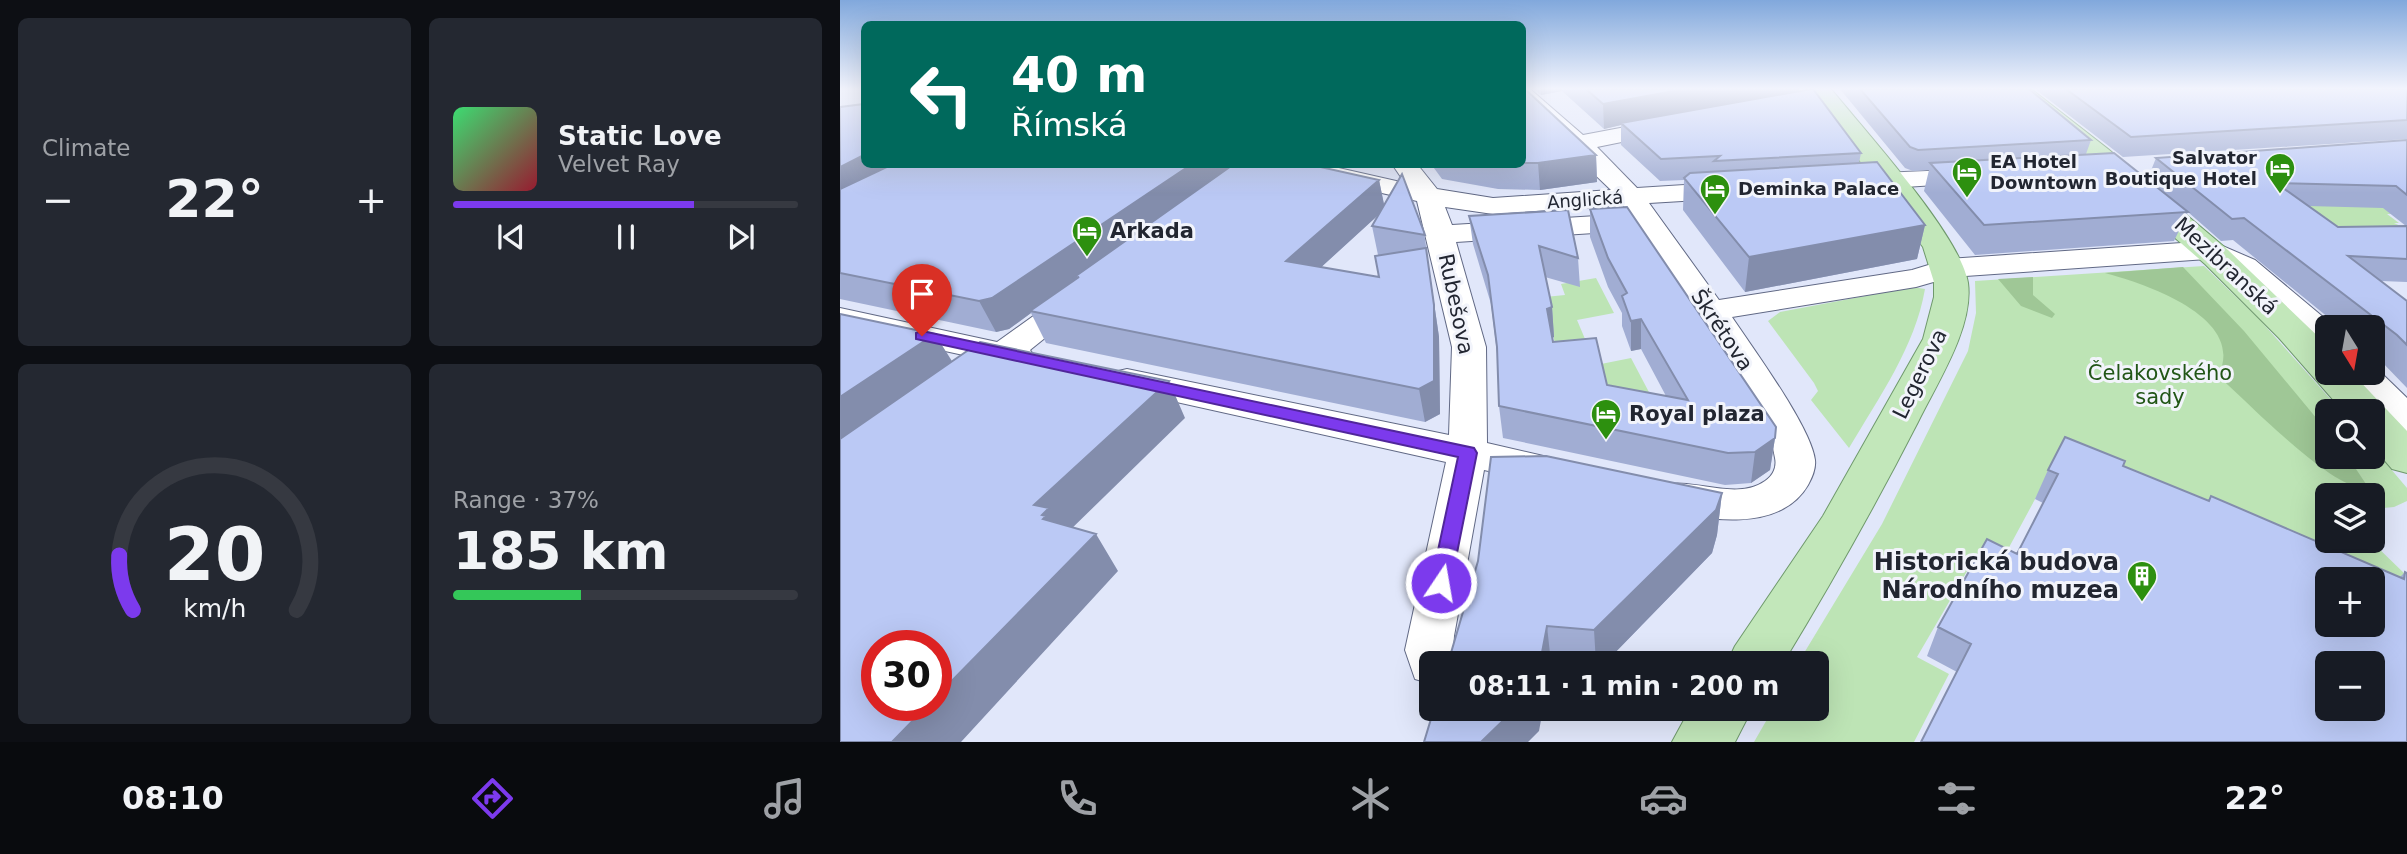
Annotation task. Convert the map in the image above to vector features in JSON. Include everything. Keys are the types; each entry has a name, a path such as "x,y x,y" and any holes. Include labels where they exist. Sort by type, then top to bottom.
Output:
{"main road":[{"name":"Legerova","path":"1762,651 1840,529 1941,339 1951,296 1948,268 1939,247 1845,124"},
{"name":"Mezibranská","path":"2057,124 2118,169 2211,250 2315,355"},
{"path":"2118,169 2158,167"},
{"name":"Mezibranská","path":"2342,385 2354,399"},
{"path":"2385,433 2407,457"},
{"path":"1701,742 1716,721"}],"street":[{"name":"Škrétova","path":"1558,124 1580,143 1640,209 1763,391 1794,445 1796,460 1790,481 1766,500 1730,505 1709,504 1638,489"},
{"path":"1580,143 1681,124"},
{"path":"1304,168 1472,204 1514,206 1535,211 1640,209"},
{"path":"1363,181 1394,177 1403,168"},
{"name":"Rubešova","path":"1406,168 1428,196 1441,234 1450,319 1469,347 1468,453 1430,636 1429,651"},
{"path":"2083,171 2118,169"},
{"path":"1839,183 2000,175"},
{"name":"Anglická","path":"1441,234 1640,209 1761,188"},
{"path":"1709,311 1916,278 1948,268 2211,250 2244,266 2315,320"},
{"path":"960,385 1097,285"},
{"path":"840,318 1048,363"},
{"path":"1089,372 1573,475"},
{"path":"2374,385 2407,420"}],"green space":[{"path":"2383,189 2391,214 2387,214 2399,223 2394,223 2407,229 2356,249 2269,204"},
{"name":"Čelakovského sady","path":"2204,266 2259,319 2315,385 2330,399 2315,399 2315,469 2385,469 2385,462 2407,488 2407,501 2385,508 2385,483 2315,483 2315,553 2383,553 2407,576 2407,613 2385,591 2385,567 2315,567 2315,574 2053,466 1993,577 1970,566 1917,657 1949,674 1914,742 1754,742 1766,721 1829,721 1829,651 1805,651 1882,524 1968,351 1976,313 1975,281"},
{"path":"2183,267 2244,331 2315,417 2315,463 2218,376 2223,355 2219,337 2206,321 2167,295 2105,273"},
{"path":"2033,277 2033,295 2055,314 2052,318 2021,306 1998,279"},
{"path":"1596,278 1614,313 1577,320 1596,365 1631,358 1651,396 1639,415 1561,372 1545,297 1565,295 1561,284"},
{"path":"1913,287 1925,289 1913,331 1894,371 1849,448 1811,400 1818,391 1814,383 1768,321 1780,312"},
{"path":"2324,469 2356,469 2365,483 2348,483"}],"building":[{"path":"840,124 861,124 861,156 840,167"},
{"path":"1526,124 1562,124 1596,155 1526,163"},
{"path":"1622,124 1839,124 1861,153 1714,161 1720,156 1661,159"},
{"path":"1890,124 2071,124 2091,140 1918,150 1910,147"},
{"path":"2113,124 2348,124 2131,137"},
{"path":"2407,140 2407,195 2396,186 2276,183 2338,227 2407,226 2407,259 2348,256 2407,301 2407,345 2385,326 2385,315 2371,315 2244,218 2232,219 2156,158"},
{"path":"2114,153 2188,212 1984,225 1930,163"},
{"path":"1877,162 1925,225 1749,257 1684,178 1690,173"},
{"path":"885,168 1186,168 992,298 979,301 840,273 840,189"},
{"path":"1228,168 1325,168 1379,180 1286,261 1379,277 1375,256 1426,248 1434,305 1434,381 1419,389 1030,311 1079,277 1073,278"},
{"path":"1402,174 1424,232 1425,235 1372,226"},
{"path":"1627,207 1776,427 1775,438 1755,452 1728,453 1499,406 1497,347 1488,275 1469,216 1568,210 1578,258 1539,246 1552,307 1547,309 1553,342 1596,338 1607,385 1688,400 1641,319 1631,321 1622,296 1627,293 1608,258 1590,209"},
{"path":"840,314 935,334 840,397"},
{"path":"980,342 1169,381 1034,505 1049,508 1042,515 1046,516 1043,519 1096,534 952,681 952,630 861,630 861,721 912,721 892,742 840,742 840,439"},
{"name":"Historická budova Národního muzea","path":"2065,437 2125,461 2123,466 2209,501 2211,496 2315,541 2315,553 2344,553 2376,567 2315,567 2315,637 2385,637 2385,571 2404,579 2405,572 2407,573 2407,742 1921,742 1971,644 1938,627 1987,539 2017,554 2058,474 2048,470"},
{"path":"1546,456 1722,493 1716,510 1594,630 1547,626 1542,651 1452,651 1478,561 1491,457"},
{"path":"1430,721 1503,721 1481,742 1424,742"}],"place":[{"name":"Salvator Boutique Hotel","path":"2280,195"},
{"name":"EA Hotel Downtown","path":"1967,199"},
{"name":"Deminka Palace","path":"1715,216"},
{"name":"Arkada","path":"1087,258"},
{"name":"Royal plaza","path":"1606,441"},
{"name":"Historická budova Národního muzea","path":"2142,603"}],"route":[{"path":"922,336 1468,453 1441,583"}]}
